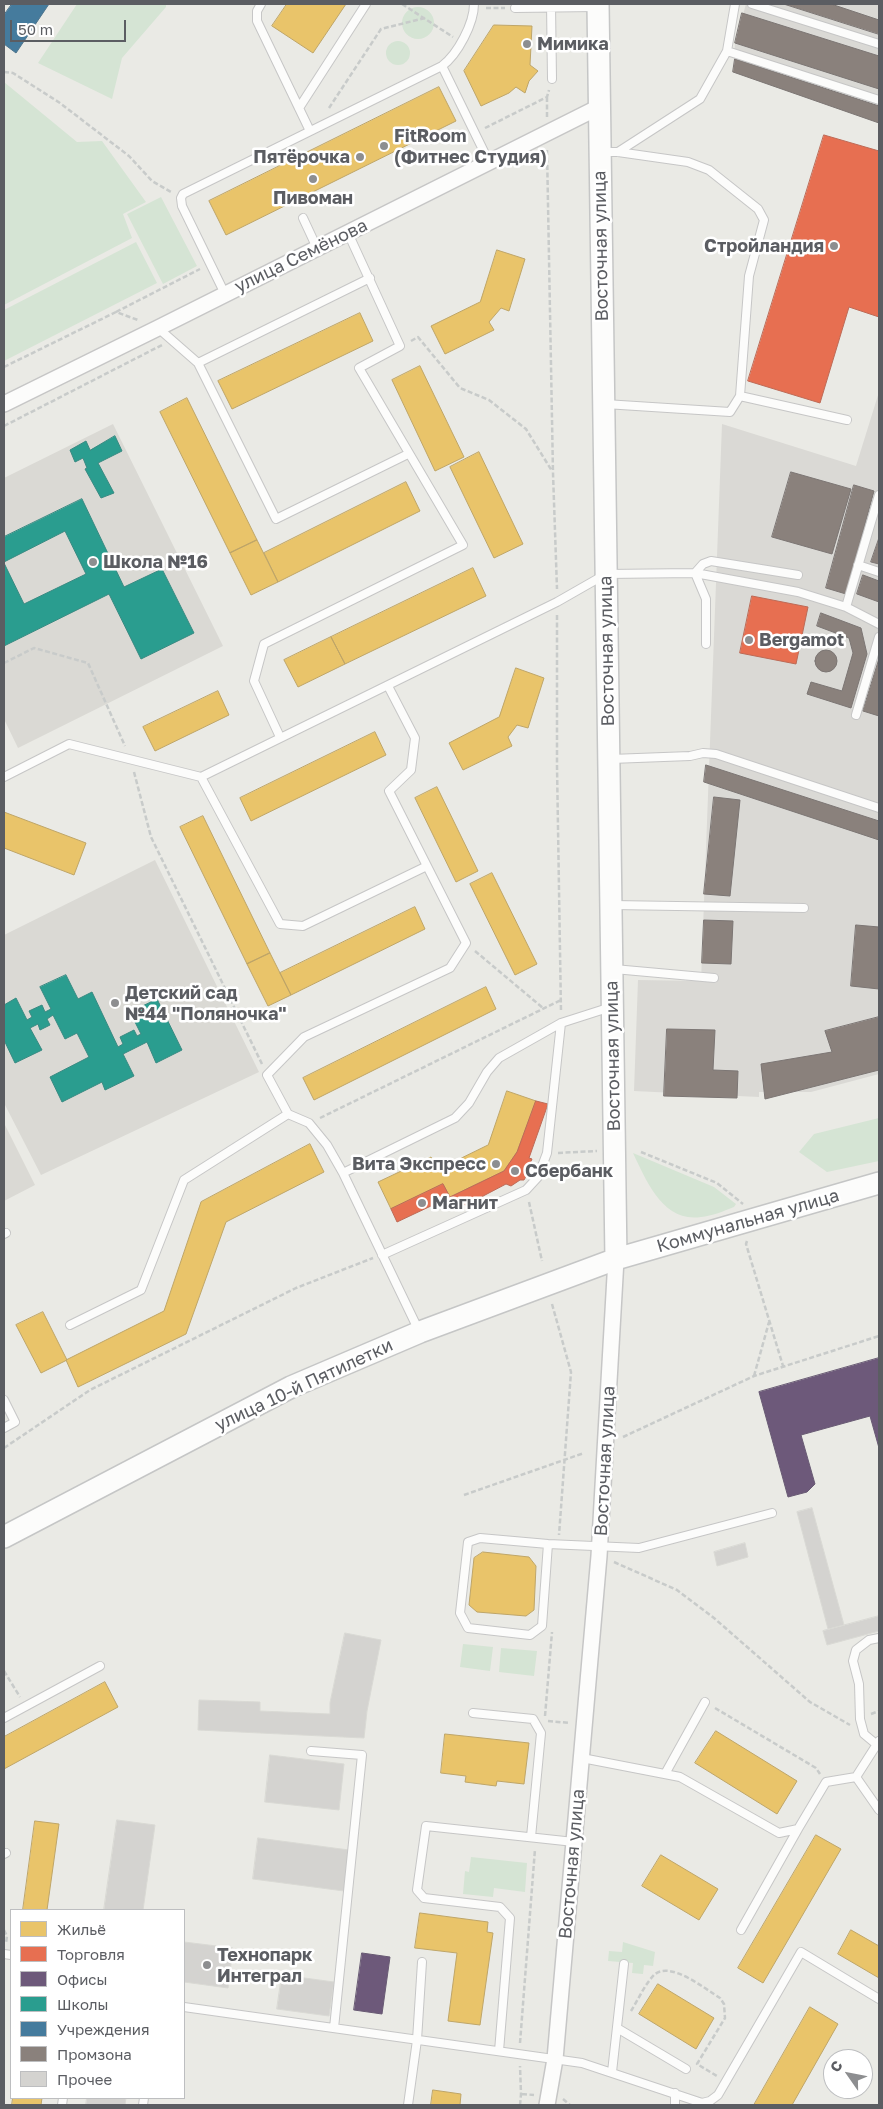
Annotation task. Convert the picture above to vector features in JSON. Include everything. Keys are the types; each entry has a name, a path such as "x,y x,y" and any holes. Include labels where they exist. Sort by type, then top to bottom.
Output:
{"main road":[{"name":"Восточная улица","path":"598,5 599,107 609,152 603,404 616,1259"},
{"name":"Коммунальная улица","path":"616,1259 879,1183"},
{"name":"улица 10-й Пятилетки","path":"4,1537 291,1387 420,1332 616,1259"}],"street":[{"name":"улица Семёнова","path":"4,404 599,107"},
{"name":"Восточная улица","path":"549,2099 555,2059 600,1551 616,1259"}],"lane":[{"path":"261,4 257,11 257,21 299,108 313,130"},
{"path":"299,108 366,4"},
{"path":"609,152 700,99 727,51 735,4"},
{"path":"752,4 879,44"},
{"path":"515,8 598,5"},
{"path":"225,294 182,206 180,198 183,194 442,66 451,56 472,22 474,6"},
{"path":"551,6 552,79"},
{"path":"727,51 879,100"},
{"path":"442,66 489,162"},
{"path":"603,404 730,412 740,396 749,276 764,220 758,209 709,170 688,162 609,152"},
{"path":"303,218 316,248"},
{"path":"280,737 254,681 264,644 463,545 359,368 400,346 348,233"},
{"path":"198,363 370,278"},
{"path":"158,328 198,363 276,519 408,454"},
{"path":"740,396 847,420"},
{"path":"846,607 858,565 876,516 879,495"},
{"path":"695,573 702,564 711,561 798,574"},
{"path":"858,565 879,572"},
{"path":"695,573 706,599 706,644"},
{"path":"4,777 69,744 201,777 557,602 606,574 695,573 798,592 846,607 879,624"},
{"path":"856,715 879,637"},
{"path":"388,686 415,738 411,770 389,791 466,943 450,968 304,1036 267,1075 288,1114 309,1123 327,1145 343,1173 420,1332"},
{"path":"609,759 690,756 702,753 716,754 879,808"},
{"path":"201,777 280,924 303,926 427,866"},
{"path":"611,905 804,908"},
{"path":"612,969 714,978"},
{"path":"343,1173 455,1118 469,1103 487,1072 500,1058 561,1023 612,1007"},
{"path":"382,1255 526,1190 538,1177 546,1153 561,1023"},
{"path":"70,1325 140,1290 184,1180 288,1114"},
{"path":"4,1400 15,1422 4,1428"},
{"path":"548,1544 542,1626 530,1634 468,1628 460,1613 468,1542 480,1538 558,1544 600,1551 639,1548 772,1514"},
{"path":"740,1930 826,1782 856,1777 878,1743 864,1734 860,1719 859,1684 853,1661 856,1650 869,1640 879,1638"},
{"path":"4,1718 100,1666"},
{"path":"665,1774 705,1702"},
{"path":"473,1713 533,1719 541,1733 534,1838"},
{"path":"311,1751 362,1755 334,2028"},
{"path":"582,1758 680,1777 779,1833 798,1829"},
{"path":"856,1777 879,1810"},
{"path":"499,2051 510,1918 500,1907 424,1898 417,1890 426,1826 574,1842"},
{"path":"185,2007 586,2064 706,2103 715,2099 726,2082 801,1952 879,1999"},
{"path":"408,2105 417,2040 422,1962"},
{"path":"612,2072 619,2029 624,1964"},
{"path":"619,2029 686,2070"},
{"path":"674,2093 675,2105"}],"path":[{"path":"402,4 460,41"},
{"path":"474,6 515,8"},
{"path":"313,130 381,29 425,18"},
{"path":"4,72 13,73 60,103 129,156 152,181 180,198"},
{"path":"552,79 547,98 547,133 557,602 557,766 561,1023"},
{"path":"475,133 547,98"},
{"path":"4,367 210,264"},
{"path":"116,312 158,328"},
{"path":"400,346 418,337 460,388 489,400 526,429 553,473"},
{"path":"4,426 172,340"},
{"path":"4,663 34,648 88,662 130,760 151,836 267,1075"},
{"path":"466,943 544,1008"},
{"path":"309,1123 561,1000"},
{"path":"546,1153 598,1151"},
{"path":"641,1152 717,1183 743,1204"},
{"path":"526,1190 542,1261"},
{"path":"749,1238 746,1244 783,1366"},
{"path":"4,1448 90,1390 296,1288 382,1255"},
{"path":"552,1304 571,1372 558,1544"},
{"path":"754,1376 769,1322"},
{"path":"623,1437 754,1376 879,1336"},
{"path":"464,1495 584,1453"},
{"path":"600,1551 677,1590 714,1618 810,1702 864,1734"},
{"path":"552,1623 545,1720 573,1723"},
{"path":"4,1670 26,1706"},
{"path":"705,1702 816,1768 826,1782"},
{"path":"520,2105 519,2054 534,1838"},
{"path":"619,2029 653,1975 666,1970 676,1972 720,1998 724,2004 725,2018 697,2064 726,2082"},
{"path":"521,2094 570,2105"}],"shaded area":[{"path":"746,4 879,4 879,123 733,72 735,43"},
{"path":"879,392 879,1074 811,1092 759,1092 759,1097 634,1091 638,980 701,981 722,424 856,466"},
{"name":"Школа №16","path":"113,424 223,646 18,748 4,719 4,478"},
{"name":"Детский сад №44 \"Поляночка\"","path":"155,860 259,1072 41,1175 4,1103 4,935"},
{"path":"4,1123 35,1185 4,1201"}],"green space":[{"path":"77,4 166,4 166,7 122,58 112,99 38,63"},
{"path":"418,7 424,8 429,12 433,17 433,29 429,34 424,38 418,39 412,38 407,34 403,29 402,23 403,17 407,12 412,8"},
{"path":"398,41 407,44 410,53 407,62 398,65 389,62 386,53 389,44"},
{"path":"4,82 77,142 102,141 146,202 123,214 132,238 4,305"},
{"path":"161,197 197,266 163,284 127,214"},
{"path":"136,242 157,283 4,361 4,310"},
{"path":"879,1118 879,1161 827,1172 799,1152 814,1134"},
{"path":"633,1153 714,1187 736,1204 734,1207 718,1213 701,1217 688,1217 676,1213 666,1207 650,1187"},
{"path":"463,1644 493,1647 490,1671 460,1667"},
{"path":"501,1648 537,1651 534,1676 499,1672"},
{"path":"471,1857 527,1863 525,1892 494,1888 493,1897 463,1894 465,1871 469,1872"},
{"path":"623,1942 655,1952 653,1966 644,1965 643,1974 632,1973 633,1963 608,1961 609,1951 622,1952"}],"building: Жильё":[{"path":"287,4 346,4 313,53 272,26"},
{"path":"494,25 532,26 530,65 538,71 529,81 525,93 516,87 509,93 481,106 464,71"},
{"path":"439,87 456,121 226,235 209,201"},
{"path":"497,250 525,259 509,311 501,308 489,322 494,330 445,354 431,326 480,302"},
{"path":"360,313 373,341 232,409 218,381"},
{"path":"420,366 464,457 435,471 392,380"},
{"path":"187,398 257,540 230,553 160,412"},
{"path":"479,452 523,544 494,558 450,467"},
{"path":"406,482 420,511 278,582 264,553"},
{"path":"257,540 278,582 251,595 230,553"},
{"path":"473,568 486,596 345,664 331,637"},
{"path":"331,637 345,664 298,687 284,660"},
{"path":"516,668 544,678 528,728 517,725 508,737 512,746 463,770 449,743 499,717"},
{"path":"218,691 229,715 155,751 143,727"},
{"path":"375,732 386,755 251,821 240,798"},
{"path":"437,787 478,871 456,882 415,798"},
{"path":"4,812 86,843 74,875 4,848"},
{"path":"203,816 270,953 247,964 180,827"},
{"path":"492,873 537,964 515,975 470,884"},
{"path":"415,907 425,929 291,995 280,973"},
{"path":"270,953 291,995 268,1006 247,964"},
{"path":"486,987 496,1009 314,1100 303,1078"},
{"path":"507,1091 536,1101 517,1152 504,1171 450,1197 443,1184 391,1209 378,1182 431,1157 437,1170 488,1145"},
{"path":"310,1144 324,1172 226,1222 186,1334 78,1387 66,1360 164,1311 201,1202"},
{"path":"43,1312 67,1360 41,1373 16,1325"},
{"path":"483,1552 529,1557 536,1566 534,1610 526,1616 477,1612 469,1605 474,1558"},
{"path":"105,1682 118,1707 4,1769 4,1737"},
{"path":"716,1731 797,1781 777,1814 695,1763"},
{"path":"445,1734 529,1743 524,1784 497,1781 496,1786 465,1782 466,1776 441,1773"},
{"path":"35,1821 59,1824 47,1909 23,1909"},
{"path":"816,1835 841,1849 763,1983 738,1968"},
{"path":"661,1855 718,1889 699,1920 642,1886"},
{"path":"420,1913 488,1922 487,1932 493,1933 480,2025 448,2021 457,1953 415,1948"},
{"path":"851,1930 879,1946 879,1978 838,1954"},
{"path":"658,1984 714,2018 696,2049 639,2014"},
{"path":"810,2007 838,2024 792,2105 754,2105"},
{"path":"433,2090 461,2094 460,2105 431,2105"},
{"path":"13,2099 42,2099 41,2105 12,2105"}],"building: Торговля":[{"name":"Стройландия","path":"824,135 879,151 879,317 849,307 820,403 748,381"},
{"path":"752,596 808,607 796,664 740,653"},
{"path":"536,1101 548,1104 529,1158 532,1159 524,1180 520,1180 511,1186 506,1184 466,1205 452,1202 450,1197 504,1171 517,1152"},
{"path":"443,1184 450,1197 397,1222 391,1209"}],"building: Офисы":[{"path":"879,1358 879,1448 870,1416 801,1435 815,1484 807,1492 788,1497 759,1392"},
{"name":"Технопарк Интеграл","path":"362,1953 390,1957 382,2014 354,2010"}],"building: Школы":[{"path":"115,436 122,451 98,463 114,493 101,498 85,469 87,468 83,458 75,462 70,450 86,441 90,450"},
{"path":"82,499 124,587 162,569 194,633 141,659 109,594 4,646 4,563 24,604 86,574 65,531 4,562 4,537"},
{"path":"66,975 78,999 92,992 118,1047 123,1044 120,1037 134,1030 137,1036 141,1034 130,1012 157,999 182,1050 156,1063 147,1042 123,1054 134,1076 105,1090 102,1082 62,1102 50,1077 89,1057 77,1033 65,1039 53,1015 47,1019 50,1025 40,1030 38,1024 30,1028 42,1050 15,1063 4,1040 4,1005 16,998 27,1020 32,1017 29,1011 42,1005 45,1012 51,1009 40,987"}],"building: Учреждения":[{"path":"12,4 49,4 16,53 4,44 4,15"}],"building: Промзона":[{"path":"784,4 831,4 879,20 879,34"},
{"path":"742,13 879,56 879,89 735,43"},
{"path":"735,59 879,106 879,123 733,72"},
{"path":"791,472 851,489 832,554 772,537"},
{"path":"854,485 874,491 846,594 826,588"},
{"path":"879,538 879,564 871,562"},
{"path":"863,575 879,581 879,602 857,594"},
{"path":"821,613 861,628 867,654 851,708 807,694 811,682 842,691 853,653 849,638 817,626"},
{"path":"826,650 834,653 837,661 834,669 826,672 818,669 815,661 818,653"},
{"path":"879,659 879,716 863,711"},
{"path":"706,765 879,821 879,840 704,782"},
{"path":"714,797 740,800 730,896 704,894"},
{"path":"704,920 733,921 731,964 702,963"},
{"path":"856,925 879,927 879,989 851,986"},
{"path":"879,1017 879,1070 765,1099 761,1064 832,1052 825,1031"},
{"path":"667,1029 715,1030 713,1070 738,1071 737,1098 664,1096"}],"building: Прочее":[{"path":"812,1508 844,1625 828,1629 797,1512"},
{"path":"745,1543 748,1557 717,1566 714,1552"},
{"path":"879,1616 879,1631 827,1645 823,1631"},
{"path":"345,1633 381,1640 367,1711 364,1738 198,1730 199,1700 260,1702 260,1711 330,1714 330,1703"},
{"path":"270,1755 344,1764 339,1810 265,1802"},
{"path":"117,1820 155,1825 143,1909 104,1909"},
{"path":"258,1838 349,1850 344,1891 253,1879"},
{"name":"Технопарк Интеграл","path":"185,1942 233,1948 228,1988 185,1982"},
{"path":"282,1975 334,1982 329,2016 277,2009"},
{"path":"87,2099 126,2099 125,2105 86,2105"}],"place":[{"name":"Мимика","path":"527,44"},
{"name":"FitRoom (Фитнес Студия)","path":"384,146"},
{"name":"Пятёрочка","path":"360,157"},
{"name":"Пивоман","path":"313,179"},
{"name":"Стройландия","path":"834,246"},
{"name":"Школа №16","path":"93,562"},
{"name":"Bergamot","path":"749,640"},
{"name":"Детский сад №44 \"Поляночка\"","path":"115,1003"},
{"name":"Вита Экспресс","path":"496,1164"},
{"name":"Сбербанк","path":"515,1171"},
{"name":"Магнит","path":"422,1203"},
{"name":"Технопарк Интеграл","path":"207,1965"}]}
